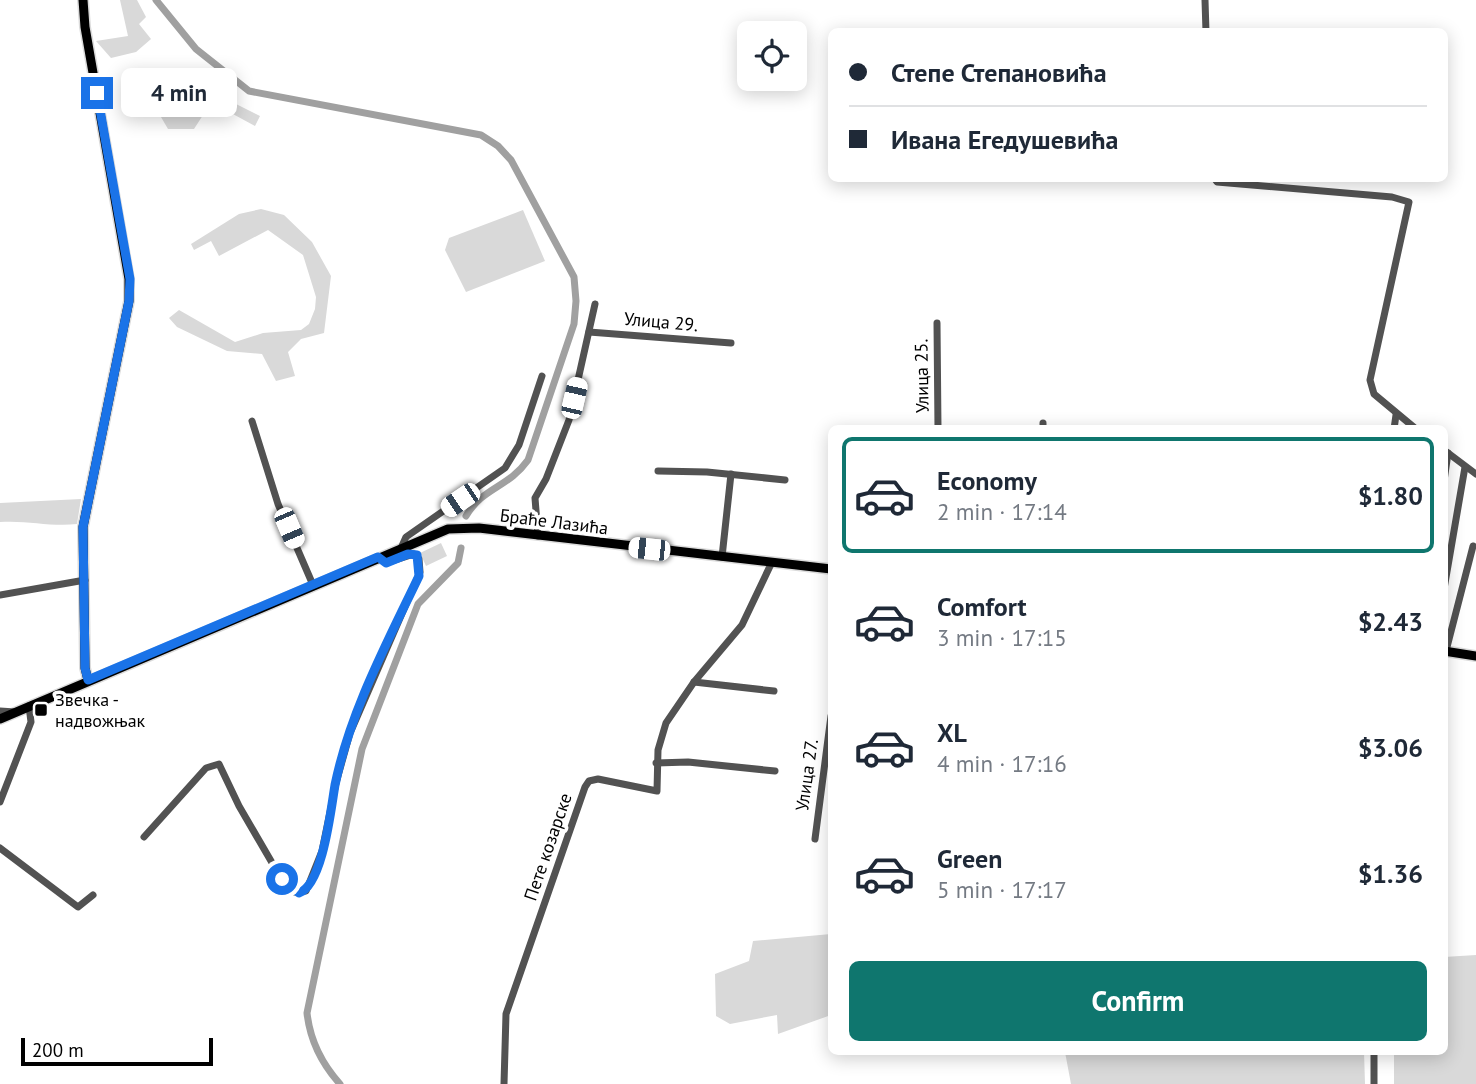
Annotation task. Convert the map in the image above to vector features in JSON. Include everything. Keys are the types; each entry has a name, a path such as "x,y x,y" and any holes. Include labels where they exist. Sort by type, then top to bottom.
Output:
{"main road":[{"path":"83,0 85,27 130,279 129,301 83,527 85,668 88,680"},
{"name":"Браће Лазића","path":"6,715 435,533 455,529 479,528 828,569"},
{"path":"1448,651 1476,656"}],"street":[{"path":"1205,0 1206,28"},
{"path":"1228,182 1392,197 1409,202 1370,380 1374,394 1410,425"},
{"path":"538,536 535,498 546,480 569,420 595,303"},
{"name":"Улица 25.","path":"937,323 938,425"},
{"name":"Улица 29.","path":"589,332 731,343"},
{"path":"402,547 406,537 502,472 519,445 542,376"},
{"path":"1395,425 1396,415"},
{"path":"252,421 278,504 313,585"},
{"path":"1448,453 1476,474"},
{"path":"1448,566 1465,467"},
{"path":"658,471 731,474 785,480"},
{"path":"722,557 731,474"},
{"path":"1448,640 1473,546"},
{"path":"145,837 206,768 219,764 239,807 282,879 294,892 306,891 322,851 350,733 420,572 418,557 414,554 386,563 378,557"},
{"name":"Пете козарске","path":"504,1084 506,1014 585,787 589,781 598,779 655,792 658,789 656,763 666,723 694,682 743,625 772,562"},
{"path":"0,595 85,580"},
{"path":"694,682 774,691"},
{"path":"0,802 31,722 29,706"},
{"name":"Браће Лазића","path":"0,725 6,715"},
{"name":"Улица 27.","path":"815,839 828,739"},
{"path":"656,763 688,762 775,771"},
{"path":"0,848 78,907 93,895"},
{"path":"1374,1055 1374,1084"}],"shaded area":[{"path":"120,0 137,0 146,17 139,24 151,39 136,52 111,58 96,41 128,36"},
{"path":"207,70 231,85 224,98 260,116 255,126 231,113 203,115 194,129 168,129 161,117 179,99 190,74"},
{"path":"261,209 284,215 312,242 331,276 324,333 301,339 288,352 295,376 276,381 262,354 227,351 177,327 169,318 179,310 235,342 263,333 301,330 309,324 316,297 303,255 268,230 219,256 211,241 194,250 191,244 239,214"},
{"path":"523,210 545,261 466,292 445,250 449,238"},
{"path":"81,499 77,524 0,522 0,503"},
{"path":"441,543 447,556 426,566 420,553"},
{"path":"828,934 828,1016 778,1034 777,1015 730,1024 716,1016 715,974 749,961 753,941"},
{"path":"1476,955 1476,1084 1394,1084 1394,1055 1448,1055 1448,957"},
{"path":"1066,1055 1364,1055 1365,1084 1071,1084"}],"waterway":[{"path":"156,0 196,49 249,91 481,135 498,146 511,160 574,277 574,324 528,460 512,476 480,499 466,516"},
{"path":"340,1084 318,1051 307,1013 362,749 418,604 458,563 461,548"}],"place":[{"name":"Звечка - надвожњак","path":"41,710"}],"route":[{"path":"97,93 130,279 129,301 83,527 85,672 88,680 378,557 381,562 386,563 412,554 417,555 419,561 419,576 398,616 350,733 316,873 306,891 302,893 294,892 282,879"}]}
